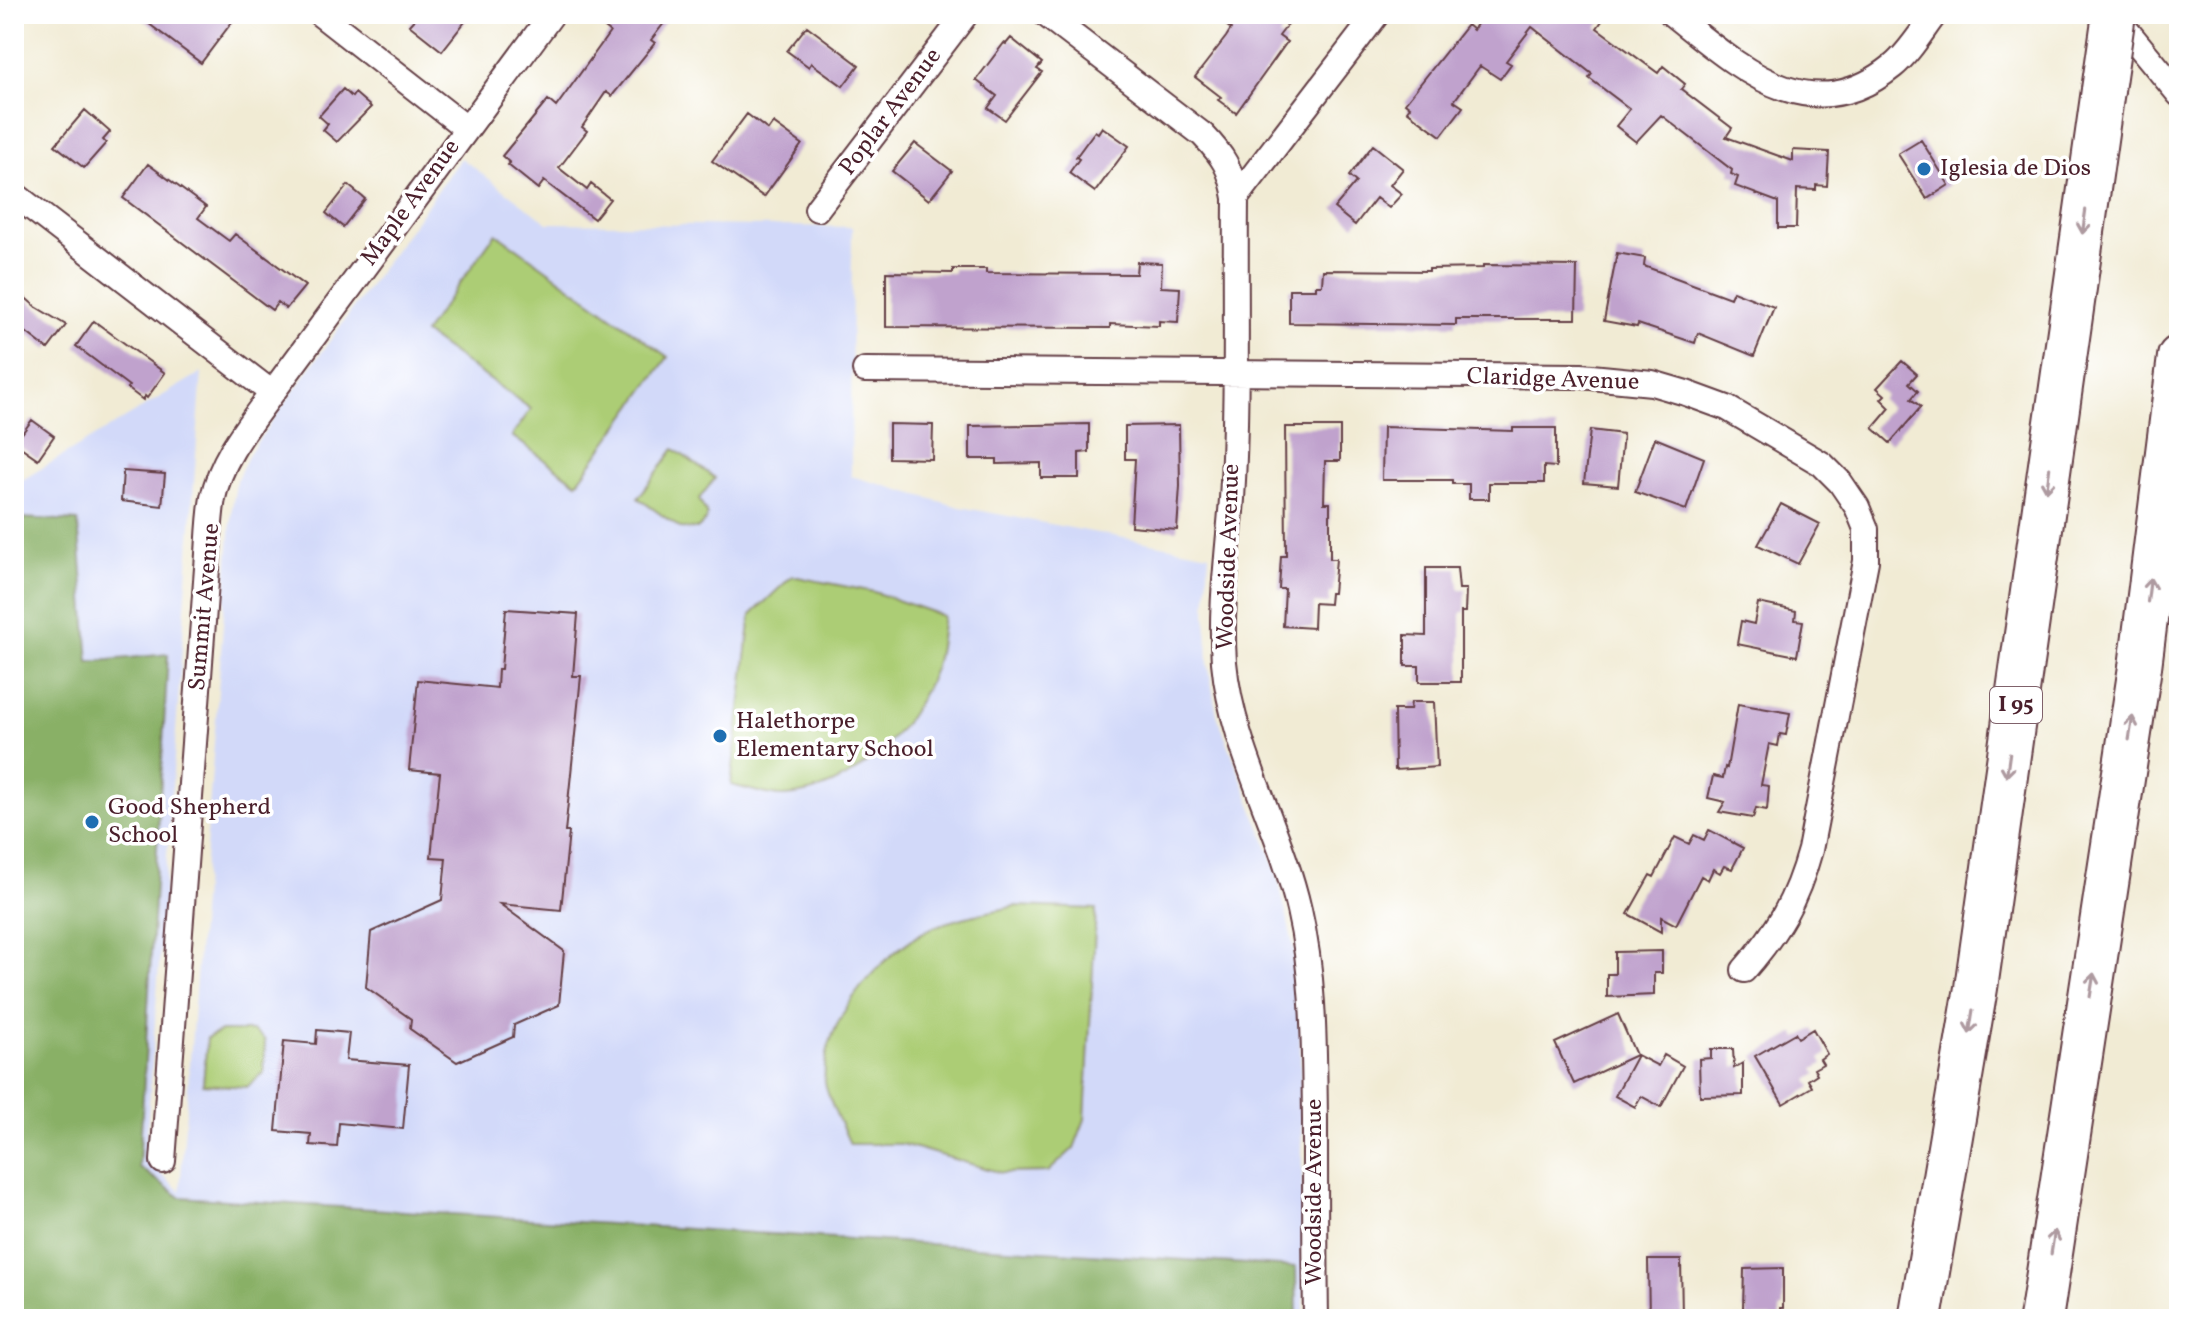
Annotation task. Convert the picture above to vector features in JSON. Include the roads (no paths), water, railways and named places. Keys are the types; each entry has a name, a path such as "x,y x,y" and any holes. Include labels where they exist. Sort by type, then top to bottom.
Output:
{"highway":[{"name":"I 95","path":"1920,1319 1976,988 2114,14"},
{"path":"2041,1319 2140,667 2179,357"}],"street":[{"path":"320,14 466,128"},
{"name":"Maple Avenue","path":"272,393 552,14"},
{"name":"Poplar Avenue","path":"817,209 966,14"},
{"name":"Woodside Avenue","path":"1045,14 1203,135 1221,154 1232,174 1236,198 1235,375 1232,500 1222,613 1224,664 1232,711 1244,750 1288,866 1308,961 1314,1017 1316,1319"},
{"path":"1236,198 1377,14"},
{"path":"1672,14 1737,65 1768,84 1796,92 1827,95 1852,90 1894,66 1935,14"},
{"path":"2114,14 2179,94"},
{"path":"14,194 272,393"},
{"name":"Claridge Avenue","path":"865,370 1581,376 1652,383 1727,408 1822,464 1840,482 1857,507 1866,529 1866,561 1801,884 1786,916 1744,970"},
{"name":"Summit Avenue","path":"163,1161 213,497 236,443 272,393"}],"place":[{"name":"Iglesia de Dios","path":"1924,169"},
{"name":"Halethorpe Elementary School","path":"720,736"},
{"name":"Good Shepherd School","path":"92,822"}]}
